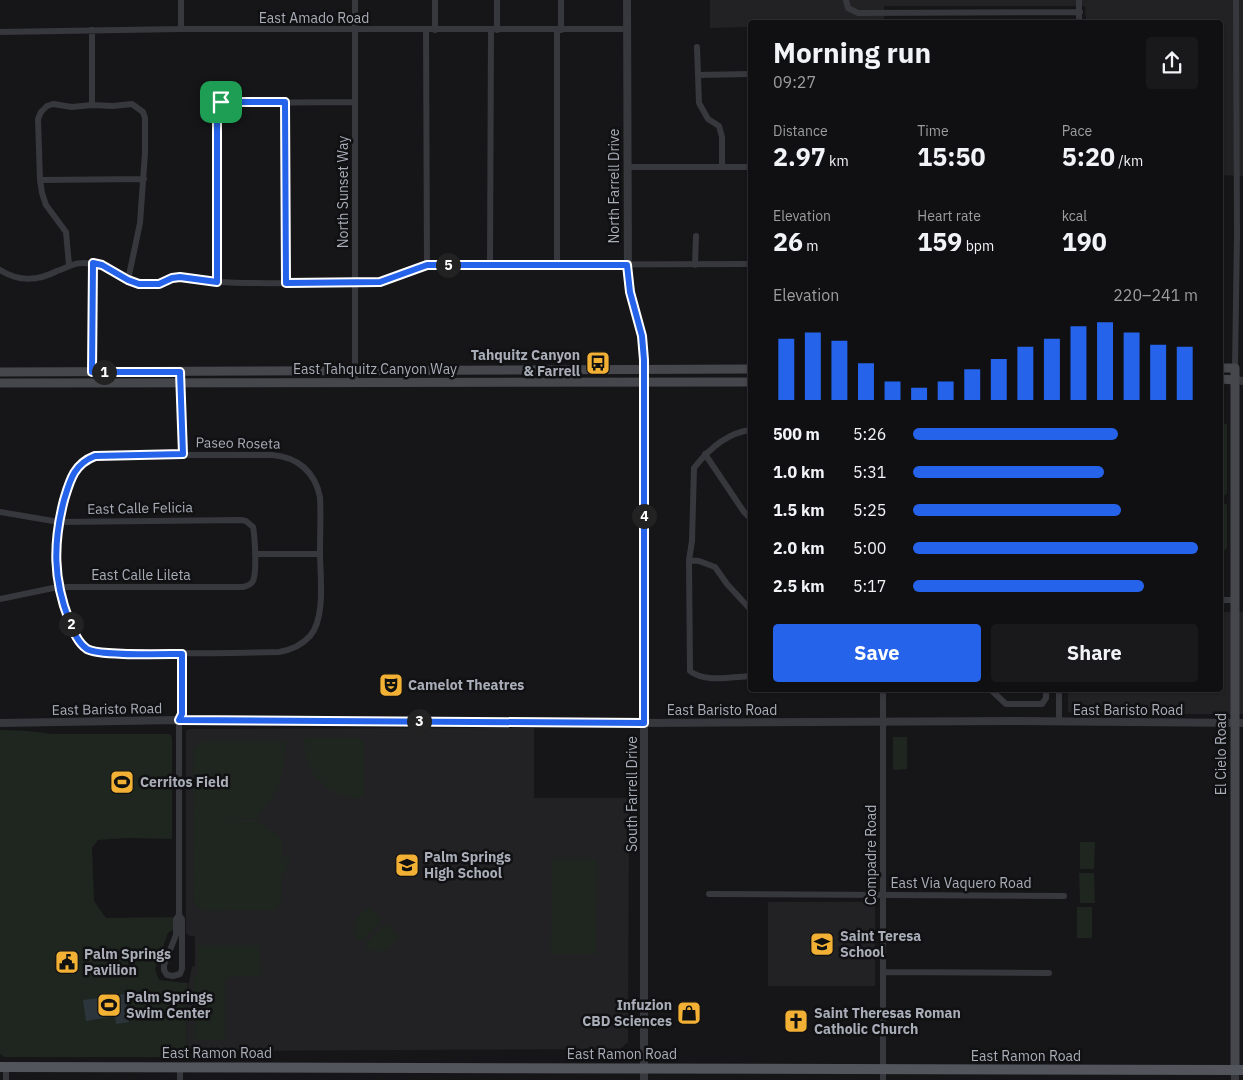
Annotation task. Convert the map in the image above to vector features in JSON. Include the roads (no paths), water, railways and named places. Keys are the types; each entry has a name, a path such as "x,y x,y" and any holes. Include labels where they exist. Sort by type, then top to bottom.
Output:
{"main road":[{"path":"1223,368 1239,368"},
{"name":"El Cielo Road","path":"1238,1073 1239,368"},
{"name":"East Tahquitz Canyon Way","path":"0,372 748,369"},
{"path":"1223,379 1239,381"},
{"name":"East Tahquitz Canyon Way","path":"0,382 748,382"},
{"name":"East Ramon Road","path":"3,1067 644,1068 883,1075 1238,1073"}],"street":[{"path":"181,0 181,30"},
{"name":"North Sunset Way","path":"355,0 355,383"},
{"path":"435,0 435,30"},
{"path":"490,264 494,30 497,0"},
{"path":"557,265 559,30 561,0"},
{"name":"North Farrell Drive","path":"627,0 627,265 630,292 642,336 644,370"},
{"path":"846,0 848,8 858,13 1080,12"},
{"path":"1079,0 1080,20"},
{"path":"1236,0 1240,26 1239,368"},
{"name":"East Amado Road","path":"0,32 92,30 627,29"},
{"path":"92,30 92,105"},
{"path":"426,30 427,265"},
{"path":"697,47 699,103 708,118 719,126 722,137 722,167"},
{"path":"698,75 748,74"},
{"path":"217,282 218,104 221,102 355,102"},
{"path":"285,102 286,283"},
{"path":"69,266 66,232 46,205 40,180 38,118 46,106 53,104 72,107 92,105 102,107 132,104 143,112 145,118 144,179 140,223 128,280"},
{"path":"627,167 748,167"},
{"path":"40,180 144,179"},
{"path":"696,236 696,265"},
{"path":"0,270 23,280 46,277 69,266 81,263 93,263 102,265 139,284 159,284 172,278 180,277 217,282 356,283 380,282 427,265 748,264"},
{"path":"92,372 93,263"},
{"name":"South Farrell Drive","path":"644,370 644,1080"},
{"path":"180,372 183,454"},
{"path":"748,431 731,436 705,454 694,468 692,541 689,560 690,671 696,676 715,678 748,676"},
{"name":"Paseo Roseta","path":"272,454 293,459 302,465 314,479 318,486 320,497 321,599 320,610 312,635 289,650 280,652 103,653 87,649 78,640 74,632 58,588 56,538 59,522 70,480 74,472 92,457 103,455 272,454"},
{"path":"705,454 748,516"},
{"name":"East Calle Felicia","path":"0,512 59,522 241,520 246,521 253,527 255,554"},
{"path":"255,554 320,554"},
{"name":"East Calle Lileta","path":"0,599 58,588 249,586 253,581 255,554"},
{"path":"689,560 699,561 715,567 727,584 748,607"},
{"path":"1223,600 1238,597"},
{"path":"179,915 176,919 176,935 164,964 164,970 167,974 173,976 180,974 182,968 182,919 179,915 179,720 182,714 182,654"},
{"name":"Compadre Road","path":"883,692 883,1075"},
{"path":"993,692 1006,704 1011,705 1042,704 1046,698 1046,692"},
{"path":"1059,692 1059,722"},
{"name":"East Baristo Road","path":"0,723 179,720 644,723 1016,721 1239,723"},
{"name":"East Via Vaquero Road","path":"709,894 1064,896"},
{"path":"883,972 1049,973"},
{"path":"180,1066 180,1080"},
{"path":"3,1067 6,1080"}],"place":[{"name":"Tahquitz Canyon & Farrell","path":"598,363"},
{"name":"Camelot Theatres","path":"391,685"},
{"name":"Cerritos Field","path":"122,782"},
{"name":"Palm Springs High School","path":"407,865"},
{"name":"Saint Teresa School","path":"822,944"},
{"name":"Palm Springs Pavilion","path":"67,962"},
{"name":"Palm Springs Swim Center","path":"109,1005"},
{"name":"Infuzion CBD Sciences","path":"689,1013"},
{"name":"Saint Theresas Roman Catholic Church","path":"796,1021"}]}
